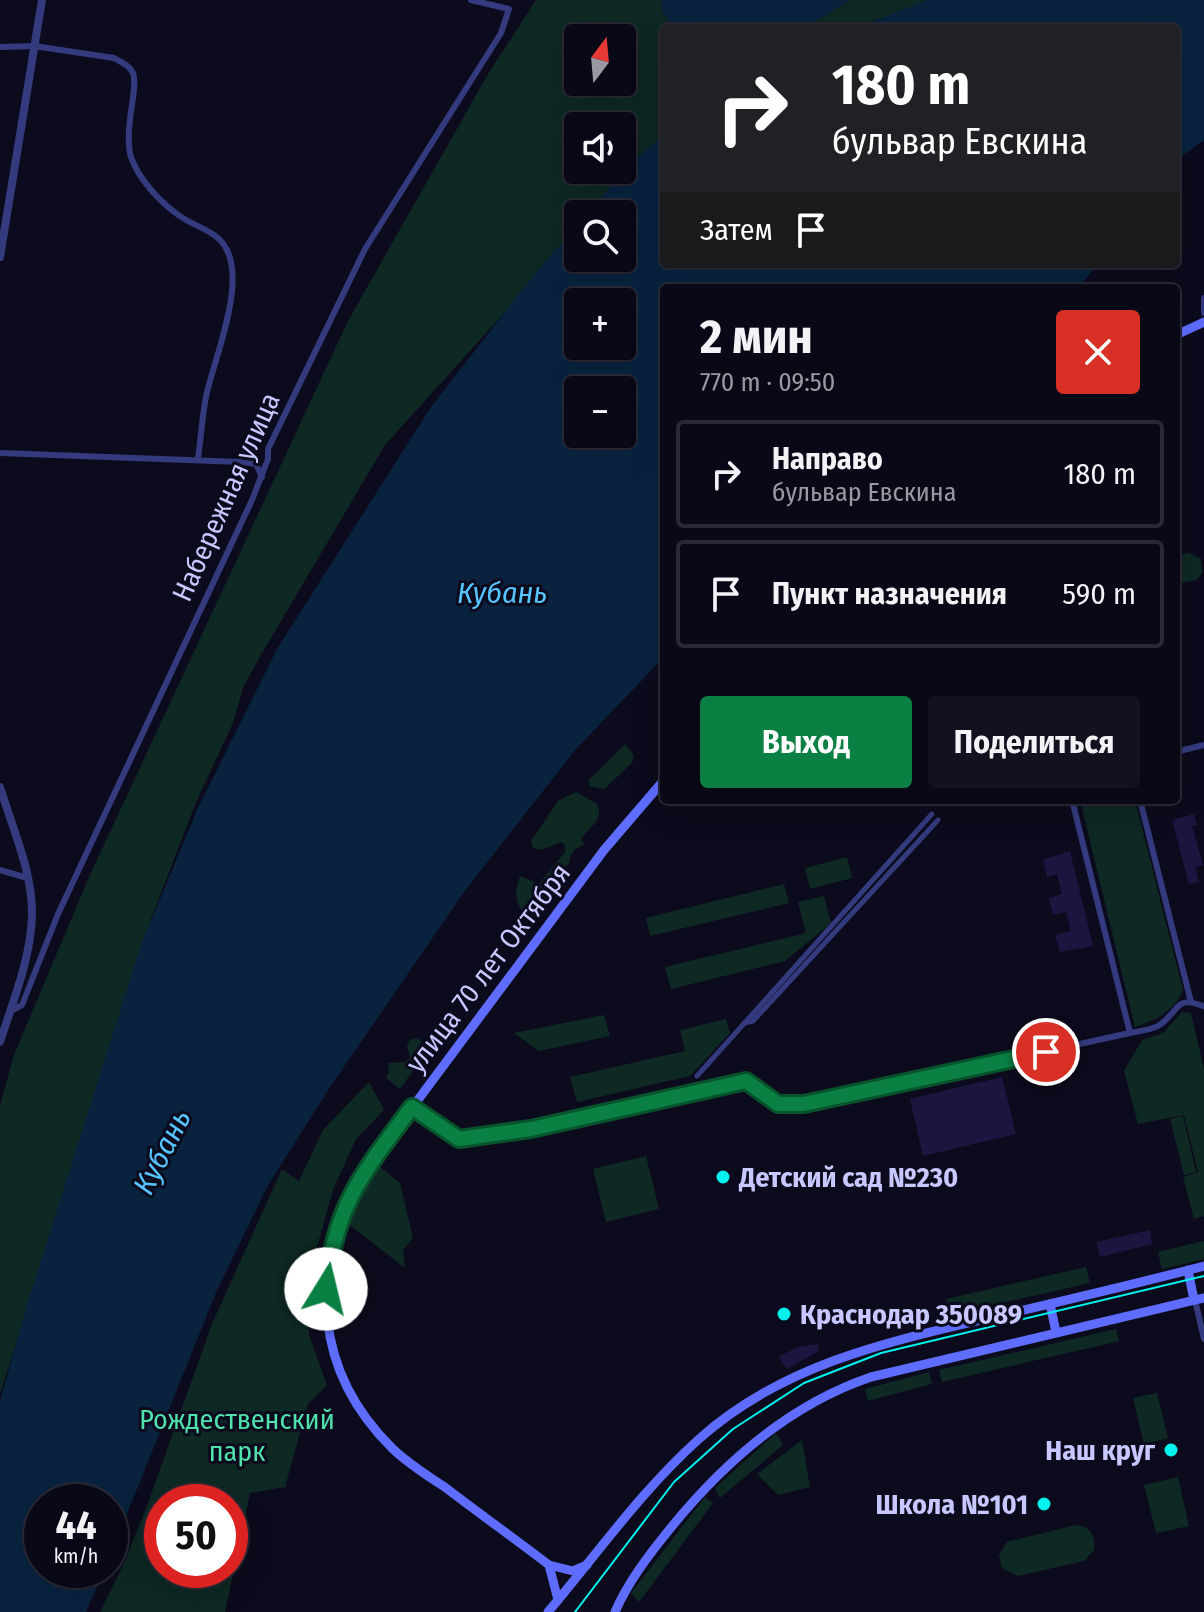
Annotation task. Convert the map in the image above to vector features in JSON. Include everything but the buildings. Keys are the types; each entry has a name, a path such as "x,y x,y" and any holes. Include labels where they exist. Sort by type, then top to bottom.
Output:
{"main road":[{"path":"1180,333 1204,322"},
{"name":"улица 70 лет Октября","path":"549,1565 393,1449 366,1419 332,1354 326,1289 337,1226 359,1179 604,850 660,785"},
{"path":"548,1612 670,1467 701,1437 769,1389 828,1361 878,1344 1204,1266"},
{"path":"615,1612 626,1587 702,1490 778,1424 855,1383 1199,1299 1188,1270"},
{"path":"1050,1304 1056,1332"},
{"path":"558,1600 549,1565 573,1571 587,1565"}],"street":[{"path":"0,257 42,0"},
{"name":"Набережная улица","path":"9,1012 22,1005 58,914 262,477 268,449 365,249 489,54 509,9 471,0"},
{"path":"0,47 34,46 114,58 133,72 126,137 132,161 141,178 176,214 218,236 226,247 233,280 231,308 206,396 198,458"},
{"path":"1204,298 1204,313"},
{"path":"256,464 268,449"},
{"path":"0,453 198,458 256,464"},
{"path":"256,464 262,477"},
{"path":"1180,751 1204,745"},
{"path":"0,787 27,878 32,913 28,947 0,1042"},
{"path":"1073,804 1130,1033"},
{"path":"1141,804 1191,1002"},
{"path":"697,1076 932,814"},
{"path":"744,1023 753,1021 938,820"},
{"path":"0,870 27,878"},
{"path":"412,1107 459,1139 531,1129 746,1081 778,1104 804,1104 1130,1033 1160,1025 1175,1006 1191,1002 1204,1008"},
{"path":"1199,1299 1204,1339"}],"green space":[{"path":"536,0 661,0 663,13 673,24 660,24 660,143 636,169 636,112 564,112 564,184 622,184 607,200 564,200 564,247 385,445 243,688 233,723 197,800 151,919 0,1394 0,1105 14,1055 89,877 348,321 488,74"},
{"path":"849,0 940,0 865,24 809,24"},
{"path":"1189,553 1201,559 1202,573 1196,580 1180,583 1180,554"},
{"path":"625,744 634,756 632,763 604,789 589,786 589,780"},
{"path":"576,792 597,804 599,815 581,839 584,844 573,851 568,865 558,870 543,910 531,920 517,901 520,876 539,884 565,852 565,845 561,842 542,850 533,848 531,841 558,801"},
{"path":"1081,804 1136,804 1183,990 1164,1014 1135,1027"},
{"path":"847,857 852,878 810,889 805,868"},
{"path":"784,884 789,903 650,936 646,918"},
{"path":"824,896 831,923 785,961 671,989 665,967 806,933 798,902"},
{"path":"1182,1012 1191,1013 1204,1069 1204,1216 1194,1219 1183,1177 1198,1172 1184,1115 1138,1124 1124,1071 1142,1040 1163,1033"},
{"path":"604,1015 610,1036 539,1051 514,1033"},
{"path":"726,1019 730,1033 690,1076 577,1102 570,1077 685,1051 680,1030"},
{"path":"418,1038 426,1047 424,1055 400,1089 386,1078 388,1063 405,1062 410,1058 407,1046 411,1039"},
{"name":"Рождественский парк","path":"369,1082 384,1110 356,1139 333,1190 312,1265 309,1335 327,1385 308,1404 285,1487 250,1493 248,1503 248,1484 155,1484 212,1324 282,1169 299,1181 323,1130"},
{"path":"1183,1116 1196,1172 1184,1175 1170,1119"},
{"path":"646,1156 659,1209 606,1222 593,1169"},
{"path":"379,1166 400,1183 413,1238 403,1250 405,1268 347,1223 358,1196"},
{"path":"1204,1241 1204,1259 1162,1269 1158,1252"},
{"path":"1086,1267 1090,1283 949,1315 946,1299"},
{"path":"1116,1329 1119,1341 942,1382 939,1370"},
{"path":"929,1372 932,1384 868,1401 865,1389"},
{"path":"1157,1393 1168,1438 1144,1444 1133,1398"},
{"path":"776,1433 783,1445 720,1498 715,1488"},
{"path":"802,1440 810,1487 778,1495 757,1474"},
{"path":"1178,1477 1189,1526 1156,1533 1144,1485"},
{"path":"705,1497 713,1503 639,1602 631,1593"},
{"name":"Рождественский парк","path":"144,1513 144,1588 230,1588 225,1612 100,1612 112,1588 128,1588 128,1553"},
{"path":"1076,1525 1088,1530 1094,1540 1094,1550 1084,1561 1018,1576 1002,1568 999,1555 1007,1542"}],"water":[{"path":"661,0 849,0 809,24 673,24 663,13"},
{"path":"928,0 1204,0 1204,140 1180,157 1180,24 866,24"},
{"name":"Кубань","path":"660,138 660,268 1095,268 1081,284 660,284 660,661 576,749 464,892 328,1090 267,1187 217,1290 128,1511 128,1484 24,1484 24,1588 96,1588 86,1612 0,1612 0,1401 27,1305 141,945 197,810 277,649 431,407 564,240 564,272 636,272 636,200 599,200 613,184 636,184 636,158"}],"tram line":[{"path":"575,1612 674,1482 733,1429 804,1383 881,1353 1204,1276"}],"place":[{"name":"Детский сад №230","path":"723,1177"},
{"name":"Краснодар 350089","path":"784,1314"},
{"name":"Наш круг","path":"1171,1450"},
{"name":"Школа №101","path":"1044,1504"}],"route":[{"path":"326,1289 328,1265 342,1210 359,1179 412,1107 459,1139 531,1129 746,1081 778,1104 804,1104 1046,1052"}]}
